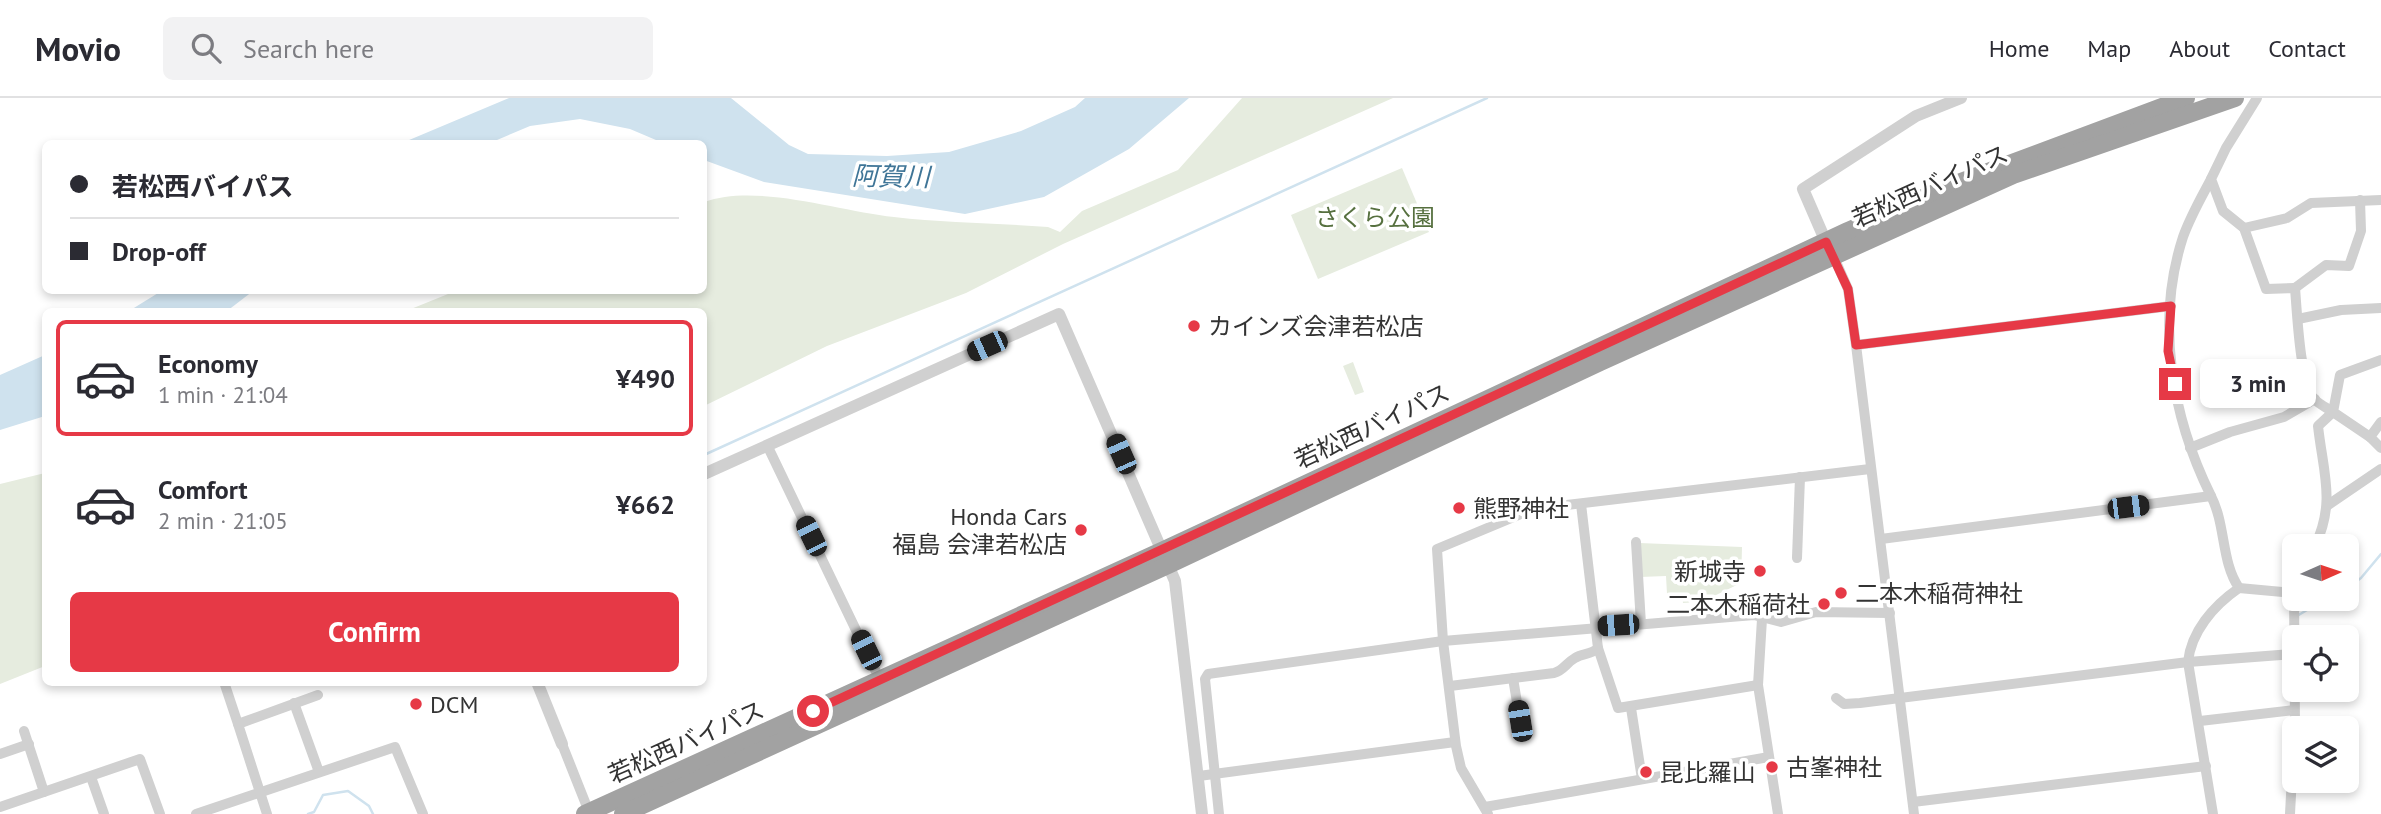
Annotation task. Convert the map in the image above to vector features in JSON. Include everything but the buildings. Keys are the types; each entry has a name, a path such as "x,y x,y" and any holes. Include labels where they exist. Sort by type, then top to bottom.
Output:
{"highway":[{"name":"若松西バイパス","path":"588,813 880,680 1386,460 1829,248 1953,184 2186,98"},
{"name":"若松西バイパス","path":"1829,248 2013,175 2235,98"},
{"name":"若松西バイパス","path":"623,814 1167,557"}],"street":[{"path":"1961,98 1916,116 1803,189 1848,289 1913,808 2206,766"},
{"path":"2239,589 2229,566 2217,512 2190,448 2169,363 2168,336 2184,236 2226,148 2257,98"},
{"path":"2211,179 2223,211 2244,228 2266,289 2295,288 2326,265 2349,266 2361,231 2360,200"},
{"path":"2244,228 2287,218 2311,203 2381,200"},
{"path":"2295,288 2300,348 2315,399 2370,437 2381,448"},
{"path":"1856,345 2171,306"},
{"path":"2298,319 2341,310 2381,308"},
{"path":"707,473 1059,314 1167,557 1175,581 1202,814"},
{"path":"2321,534 2328,505 2318,426 2333,412 2340,375 2381,360"},
{"path":"2190,448 2230,432 2284,417 2315,399"},
{"path":"2370,437 2373,429 2381,422"},
{"path":"767,445 880,680"},
{"path":"1769,757 1642,779 1486,811 1461,768 1455,742 1443,640 1437,549 1533,509 1870,469"},
{"path":"2328,505 2381,469"},
{"path":"1797,558 1800,477"},
{"path":"1881,539 2211,496"},
{"path":"1581,504 1598,648 1618,708 1758,685"},
{"path":"1636,542 1641,624"},
{"path":"2213,814 2200,721 2188,663 2193,636 2227,596 2239,589 2282,591"},
{"path":"1219,814 1205,679 1208,674 1443,640 1754,615 1781,622 1816,612 1890,613"},
{"path":"1762,619 1758,685 1779,814"},
{"path":"1450,686 1564,670 1574,659 1595,652 1598,648"},
{"path":"1836,698 1844,704 2188,663 2282,655"},
{"path":"1513,678 1520,721"},
{"path":"225,686 267,814"},
{"path":"539,686 588,813"},
{"path":"237,724 318,695"},
{"path":"2294,702 2294,716"},
{"path":"294,703 318,772"},
{"path":"1630,708 1642,779"},
{"path":"2200,721 2294,710"},
{"path":"24,731 44,792"},
{"path":"1199,776 1455,742"},
{"path":"0,754 29,744"},
{"path":"197,814 395,747 422,814"},
{"path":"0,807 140,760 160,814"},
{"path":"91,778 104,814"},
{"path":"2290,814 2291,793"}],"green space":[{"path":"1242,98 1393,98 1063,244 966,293 827,346 707,405 707,308 413,308 448,294 707,294 707,201 725,197 773,197 894,217 1048,227 1060,232 1082,211 1178,170"},
{"name":"さくら公園","path":"1402,168 1429,232 1318,279 1291,215"},
{"path":"1353,362 1364,392 1355,395 1343,366"},
{"path":"42,474 42,667 0,684 0,484"},
{"path":"1639,543 1742,547 1741,583 1714,596 1699,596 1698,602 1683,603 1682,593 1667,594 1666,576 1640,577"}],"water":[{"name":"阿賀川","path":"509,98 731,98 789,145 808,154 887,156 949,152 1021,131 1075,107 1085,98 1189,98 1129,149 1044,197 965,214 764,182 707,161 707,140 656,140 630,129 580,119 530,126 497,140 409,140"},
{"path":"157,294 249,294 231,308 134,308"},
{"path":"42,356 42,417 0,430 0,375"}],"waterway":[{"path":"707,454 1487,98"},
{"path":"2359,579 2381,554"},
{"path":"2297,616 2305,611"},
{"path":"308,814 314,812 323,795 348,791 369,806 373,814"}],"place":[{"name":"カインズ会津若松店","path":"1194,326"},
{"name":"熊野神社","path":"1459,508"},
{"name":"Honda Cars 福島 会津若松店","path":"1081,530"},
{"name":"新城寺","path":"1760,571"},
{"name":"二本木稲荷神社","path":"1841,593"},
{"name":"二本木稲荷社","path":"1824,604"},
{"name":"DCM","path":"416,704"},
{"name":"古峯神社","path":"1772,767"},
{"name":"昆比羅山","path":"1646,772"}],"route":[{"path":"813,711 1826,242 1848,289 1856,345 2171,306 2168,351 2175,384"}]}
